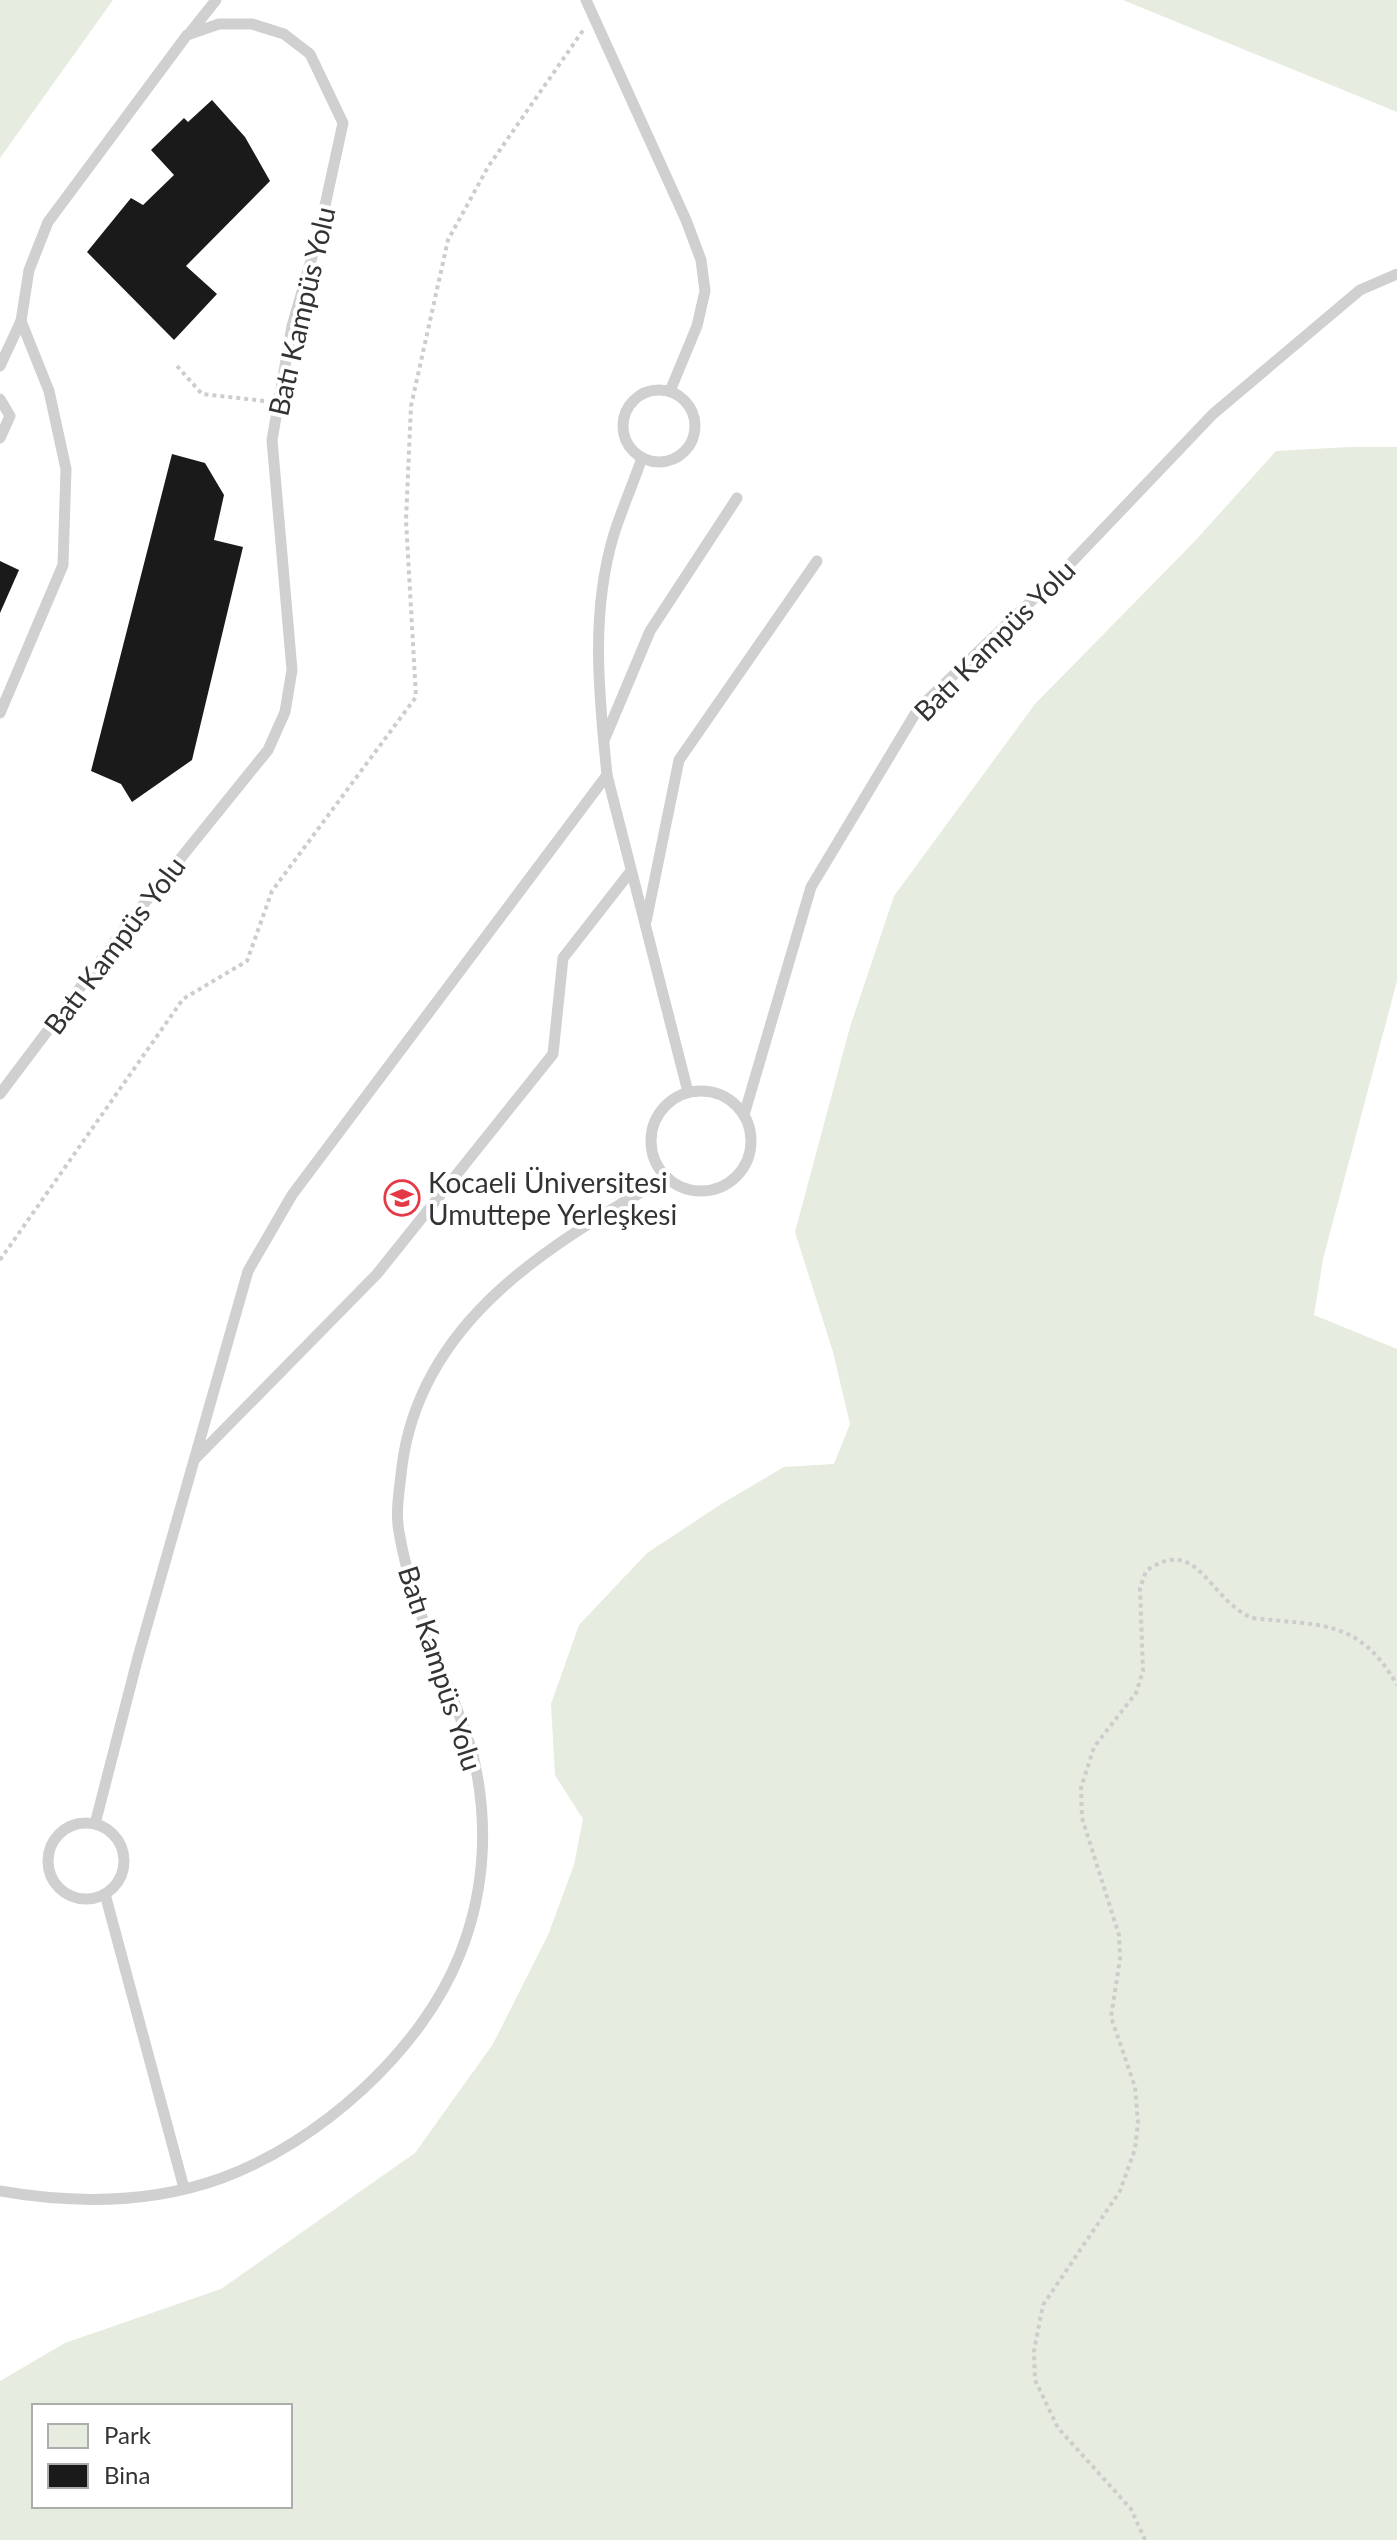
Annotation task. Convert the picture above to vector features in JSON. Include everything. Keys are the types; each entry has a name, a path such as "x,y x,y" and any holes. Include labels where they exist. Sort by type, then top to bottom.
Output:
{"lane":[{"path":"0,366 21,321 29,270 48,222 216,0"},
{"path":"586,0 686,220 701,260 705,291 703,303 682,369 670,391"},
{"name":"Batı Kampüs Yolu","path":"0,1094 134,916 268,750 285,712 292,670 272,440 292,326 319,233 343,123 310,54 284,34 252,24 219,24 187,35"},
{"name":"Batı Kampüs Yolu","path":"0,2191 81,2202 128,2198 184,2188 252,2167 329,2119 365,2087 420,2024 460,1955 476,1901 483,1859 479,1782 460,1716 406,1568 398,1528 399,1493 411,1423 440,1360 493,1293 595,1219 667,1177 687,1190 704,1192 721,1188 736,1178 746,1164 751,1148 751,1131 744,1115 811,887 918,709 1068,566 1213,414 1360,290 1397,274"},
{"path":"0,713 63,565 66,469 49,391 21,321"},
{"path":"646,391 670,391 681,396 695,416 693,440 687,450 666,462 642,458 626,441 622,429 628,406 646,391"},
{"path":"0,399 10,416 0,438"},
{"path":"642,458 613,536 601,602 597,673 607,775 688,1092"},
{"path":"604,742 650,631 737,498"},
{"path":"645,926 679,760 817,561"},
{"path":"95,1824 138,1657 248,1271 266,1236 301,1182 607,775"},
{"path":"196,1458 377,1274 553,1054 563,958 631,871"},
{"path":"667,1177 652,1156 653,1124 673,1099 688,1092 704,1090 720,1094 744,1115"},
{"path":"82,1823 95,1824 116,1838 124,1862 122,1874 105,1894 94,1898 70,1896 59,1889 48,1867 52,1843 59,1833 82,1823"},
{"path":"105,1894 184,2188"}],"path":[{"path":"0,1260 183,999 247,961 272,891 416,697 406,520 411,406 448,240 488,167 593,17"},
{"path":"177,366 202,394 279,403"},
{"path":"1145,2540 1131,2509 1058,2428 1035,2380 1034,2351 1043,2305 1120,2191 1135,2149 1138,2123 1135,2087 1111,2017 1120,1959 1119,1935 1082,1818 1081,1788 1094,1747 1136,1693 1143,1671 1140,1588 1146,1571 1169,1558 1180,1557 1197,1568 1220,1597 1238,1612 1252,1618 1345,1631 1371,1647 1397,1685"}],"green space":[{"path":"0,0 113,0 0,158"},
{"path":"1123,0 1397,0 1397,112"},
{"path":"1397,447 1397,981 1323,1259 1314,1315 1397,1349 1397,2540 0,2540 0,2381 65,2343 221,2289 415,2153 493,2044 548,1935 574,1865 583,1819 555,1775 551,1704 579,1625 647,1553 723,1503 784,1467 834,1464 850,1424 833,1352 795,1232 850,1027 894,896 1035,704 1194,542 1276,451"}],"building":[{"path":"212,100 245,137 270,181 186,266 217,294 174,340 87,252 131,198 143,205 174,175 151,150 184,118 188,122"},
{"path":"172,454 205,463 224,495 214,540 243,547 192,760 132,802 121,784 91,771"},
{"path":"0,561 19,570 0,613"}],"place":[{"name":"Kocaeli Üniversitesi Umuttepe Yerleşkesi","path":"402,1198"}]}
